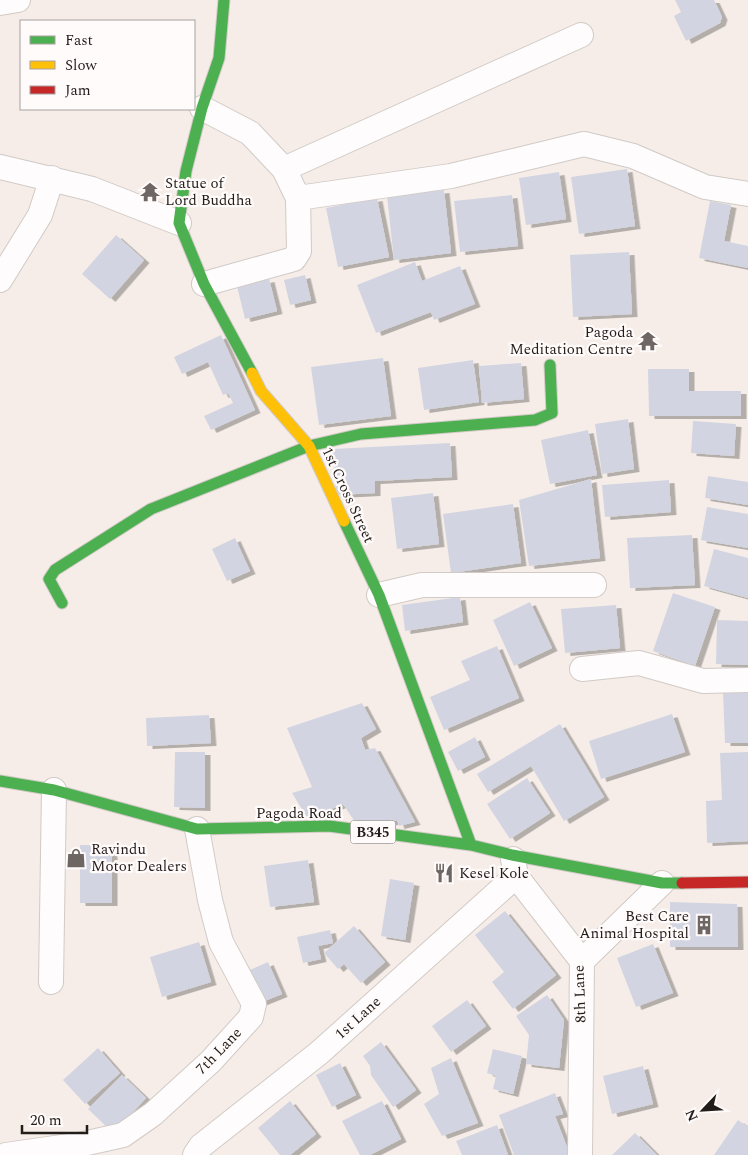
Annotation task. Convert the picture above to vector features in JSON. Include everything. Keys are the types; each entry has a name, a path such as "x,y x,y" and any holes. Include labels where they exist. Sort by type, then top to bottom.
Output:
{"street":[{"path":"0,3 18,0"},
{"path":"0,167 92,189 179,224 186,170 202,108 219,58 224,0"},
{"path":"284,169 581,36"},
{"path":"202,108 250,133 284,169 298,198 299,250 294,259 204,284"},
{"path":"298,198 451,176 584,144 633,156 705,187 748,194"},
{"path":"0,280 40,215 52,178"},
{"name":"1st Cross Street","path":"179,224 204,284 261,391 309,446 379,596 471,845"},
{"path":"62,603 50,579 55,570 151,509 309,446 361,434 535,420 552,412 550,365"},
{"path":"379,596 422,585 594,585"},
{"path":"582,669 639,662 703,681 748,680"},
{"name":"Pagoda Road","path":"0,781 54,790 197,829 329,826 471,845 514,865 662,883 748,882"},
{"path":"51,982 54,790"},
{"name":"7th Lane","path":"6,1155 83,1144 123,1135 153,1114 211,1061 251,1017 254,1004 221,942 210,900 197,829"},
{"name":"8th Lane","path":"514,865 582,961 580,1155"},
{"name":"1st Lane","path":"200,1152 319,1053 514,865"},
{"path":"582,961 662,883"}],"building":[{"path":"675,0 714,0 722,17 720,23 686,41 674,16 681,12"},
{"path":"627,169 635,226 579,234 571,177"},
{"path":"559,172 566,219 526,225 519,178"},
{"path":"444,190 451,253 394,260 387,196"},
{"path":"512,195 518,246 460,252 454,201"},
{"path":"377,198 389,257 338,267 326,208"},
{"path":"710,201 731,205 724,241 748,246 748,268 699,258"},
{"path":"116,235 144,260 110,299 82,274"},
{"path":"629,252 632,314 573,317 570,255"},
{"path":"415,262 422,281 460,266 475,304 434,320 431,312 376,333 357,285"},
{"path":"305,275 311,300 290,305 284,280"},
{"path":"269,279 277,311 245,319 237,286"},
{"path":"221,335 255,410 211,430 204,416 233,403 228,393 223,395 208,362 182,374 174,357"},
{"path":"383,358 391,416 319,425 311,367"},
{"path":"473,360 479,402 424,410 418,368"},
{"path":"521,363 524,399 482,403 479,366"},
{"path":"648,369 689,369 689,391 741,391 741,416 649,416"},
{"path":"628,419 634,469 602,474 595,424"},
{"path":"693,421 736,424 734,456 691,453"},
{"path":"588,430 597,475 550,484 541,440"},
{"path":"450,443 452,477 375,481 375,493 336,495 333,449"},
{"path":"708,476 748,482 748,505 705,498"},
{"path":"591,479 600,558 529,566 519,500"},
{"path":"669,480 671,512 605,517 602,485"},
{"path":"433,493 439,544 397,549 391,498"},
{"path":"513,504 521,563 451,573 443,514"},
{"path":"707,507 748,514 748,548 701,540"},
{"path":"692,535 695,585 630,588 627,538"},
{"path":"235,538 250,571 227,581 212,549"},
{"path":"714,549 748,558 748,598 704,586"},
{"path":"673,593 715,607 695,666 653,651"},
{"path":"460,597 463,622 405,631 402,605"},
{"path":"530,602 552,648 514,666 493,620"},
{"path":"616,605 620,648 565,653 561,609"},
{"path":"717,620 748,621 748,665 716,664"},
{"path":"497,646 519,698 444,730 430,697 470,680 461,661"},
{"path":"748,692 748,743 725,743 723,693"},
{"path":"362,703 376,729 361,738 365,750 375,748 415,822 399,826 397,820 382,826 357,825 343,804 308,819 292,793 312,787 287,728"},
{"path":"672,714 685,752 601,779 589,741"},
{"path":"209,715 211,743 147,746 146,718"},
{"path":"560,724 604,797 564,821 531,766 488,792 477,774"},
{"path":"475,737 485,757 458,771 448,752"},
{"path":"175,752 205,752 205,808 174,807"},
{"path":"748,752 748,841 707,843 706,801 722,800 720,753"},
{"path":"527,778 550,813 510,839 487,804"},
{"path":"80,845 112,845 112,903 80,903"},
{"path":"308,860 314,902 270,907 264,866"},
{"path":"390,879 414,883 405,940 381,936"},
{"name":"Best Care Animal Hospital","path":"670,902 737,904 738,947 670,947"},
{"path":"505,911 556,975 513,1009 492,982 504,972 475,935"},
{"path":"354,926 385,962 361,983 344,964 338,969 324,953"},
{"path":"330,930 333,943 318,946 321,959 303,963 297,937"},
{"path":"199,942 211,982 162,997 150,957"},
{"path":"653,944 673,993 636,1007 617,958"},
{"path":"268,962 282,994 257,1004 243,973"},
{"path":"547,995 564,1020 559,1068 526,1064 529,1035 516,1016"},
{"path":"467,1000 486,1026 451,1052 432,1026"},
{"path":"381,1042 416,1090 393,1107 371,1075 370,1066 363,1056"},
{"path":"98,1048 120,1073 85,1104 63,1080"},
{"path":"493,1049 522,1056 513,1094 493,1089 496,1076 487,1073"},
{"path":"451,1058 478,1123 442,1136 424,1104 439,1094 431,1068"},
{"path":"340,1063 356,1095 332,1107 316,1075"},
{"path":"643,1066 653,1104 612,1114 603,1076"},
{"path":"122,1075 146,1098 113,1133 88,1109"},
{"path":"555,1093 563,1114 555,1116 570,1155 514,1155 499,1115"},
{"path":"290,1101 316,1134 290,1155 280,1155 258,1128"},
{"path":"382,1101 401,1139 370,1155 360,1155 342,1121"},
{"path":"738,1120 748,1127 748,1155 714,1155"},
{"path":"497,1125 508,1155 462,1155 456,1141"},
{"path":"635,1133 657,1155 612,1155"}],"traffic: fast":[{"path":"224,0 219,58 202,108 186,171 179,223 204,284 252,373"},
{"path":"62,603 49,579 55,570 151,509 309,446 361,434 535,420 552,413 550,365"},
{"path":"344,521 379,595 471,845"},
{"path":"0,781 54,790 197,829 329,826 471,845 512,855 662,883 682,883"}],"traffic: slow":[{"path":"252,373 261,391 309,446 344,521"}],"traffic: jam":[{"path":"682,883 748,882"}],"place":[{"name":"Statue of Lord Buddha","path":"150,192"},
{"name":"Pagoda Meditation Centre","path":"648,341"},
{"name":"Ravindu Motor Dealers","path":"76,858"},
{"name":"Kesel Kole","path":"444,873"},
{"name":"Best Care Animal Hospital","path":"704,925"}]}
